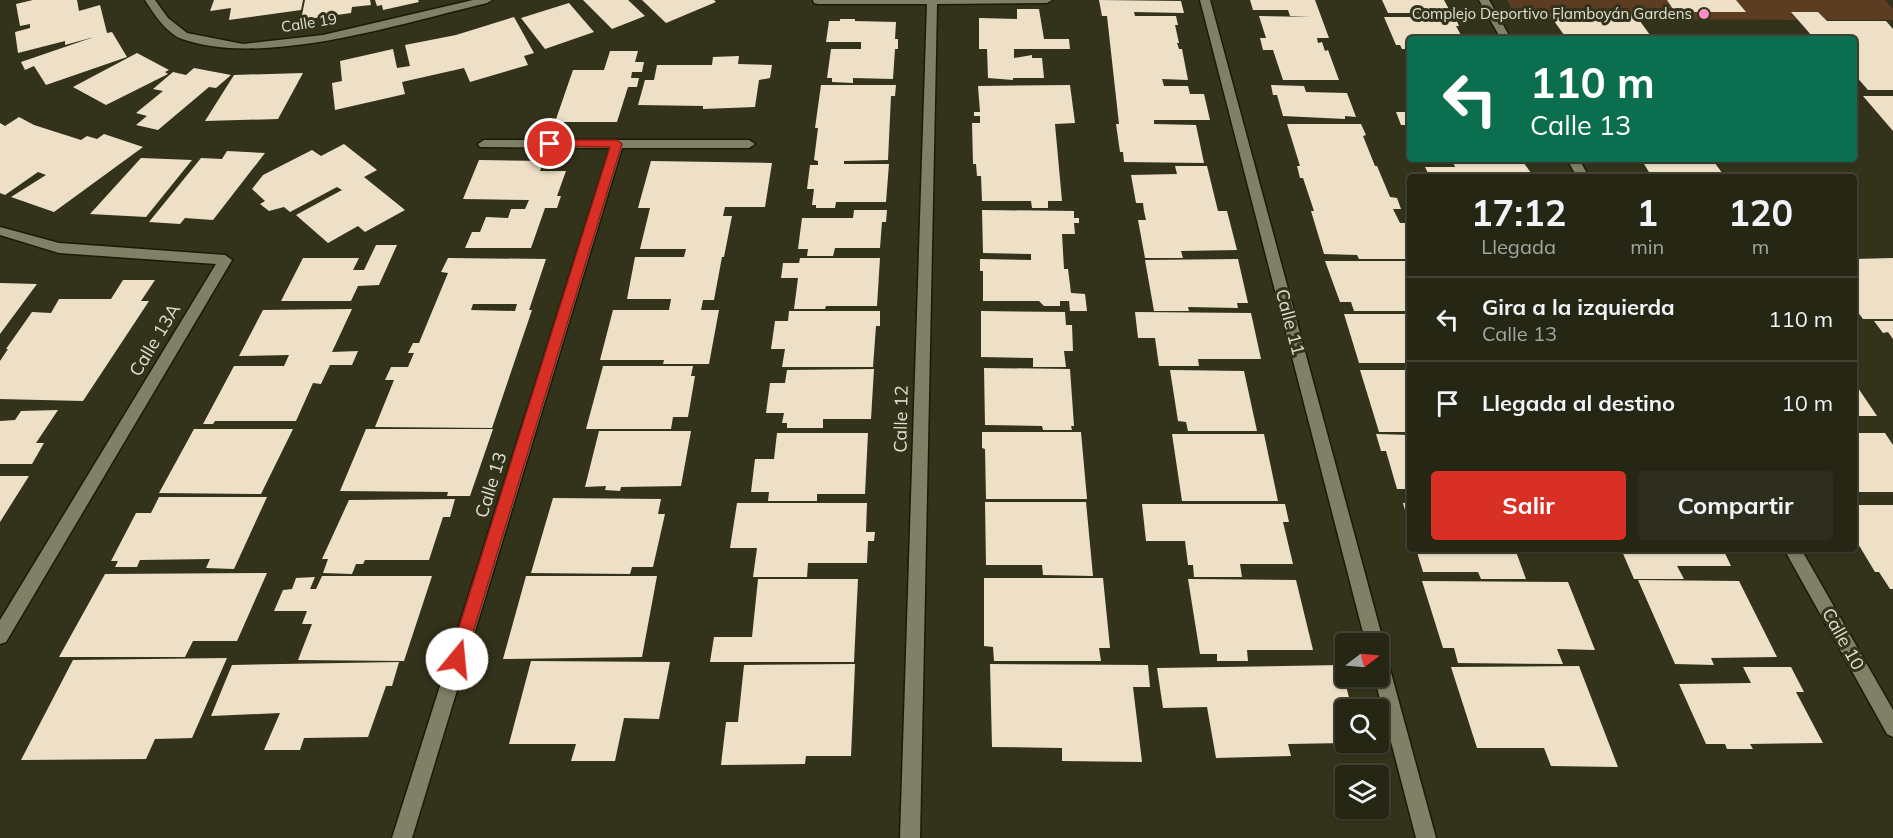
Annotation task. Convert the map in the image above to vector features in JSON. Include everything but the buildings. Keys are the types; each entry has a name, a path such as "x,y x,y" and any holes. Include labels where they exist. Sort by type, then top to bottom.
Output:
{"street":[{"name":"Calle 19","path":"150,0 164,20 184,36 243,47 323,38 487,0"},
{"path":"818,1 1047,0"},
{"name":"Calle 11","path":"1205,0 1372,633"},
{"path":"1484,0 1504,36"},
{"name":"Calle 12","path":"910,838 932,1"},
{"path":"484,144 749,144"},
{"name":"Calle 13","path":"402,838 617,144"},
{"name":"Calle 13A","path":"0,231 59,248 225,260 0,636"},
{"name":"Calle 10","path":"1794,552 1893,728"},
{"path":"1386,687 1426,838"}],"shaded area":[{"name":"Complejo Deportivo Flamboyán Gardens","path":"1507,0 1885,0 1893,9 1893,20 1517,19"}],"place":[{"name":"Complejo Deportivo Flamboyán Gardens","path":"1704,14"}],"route":[{"path":"457,659 617,144 550,144"}]}
